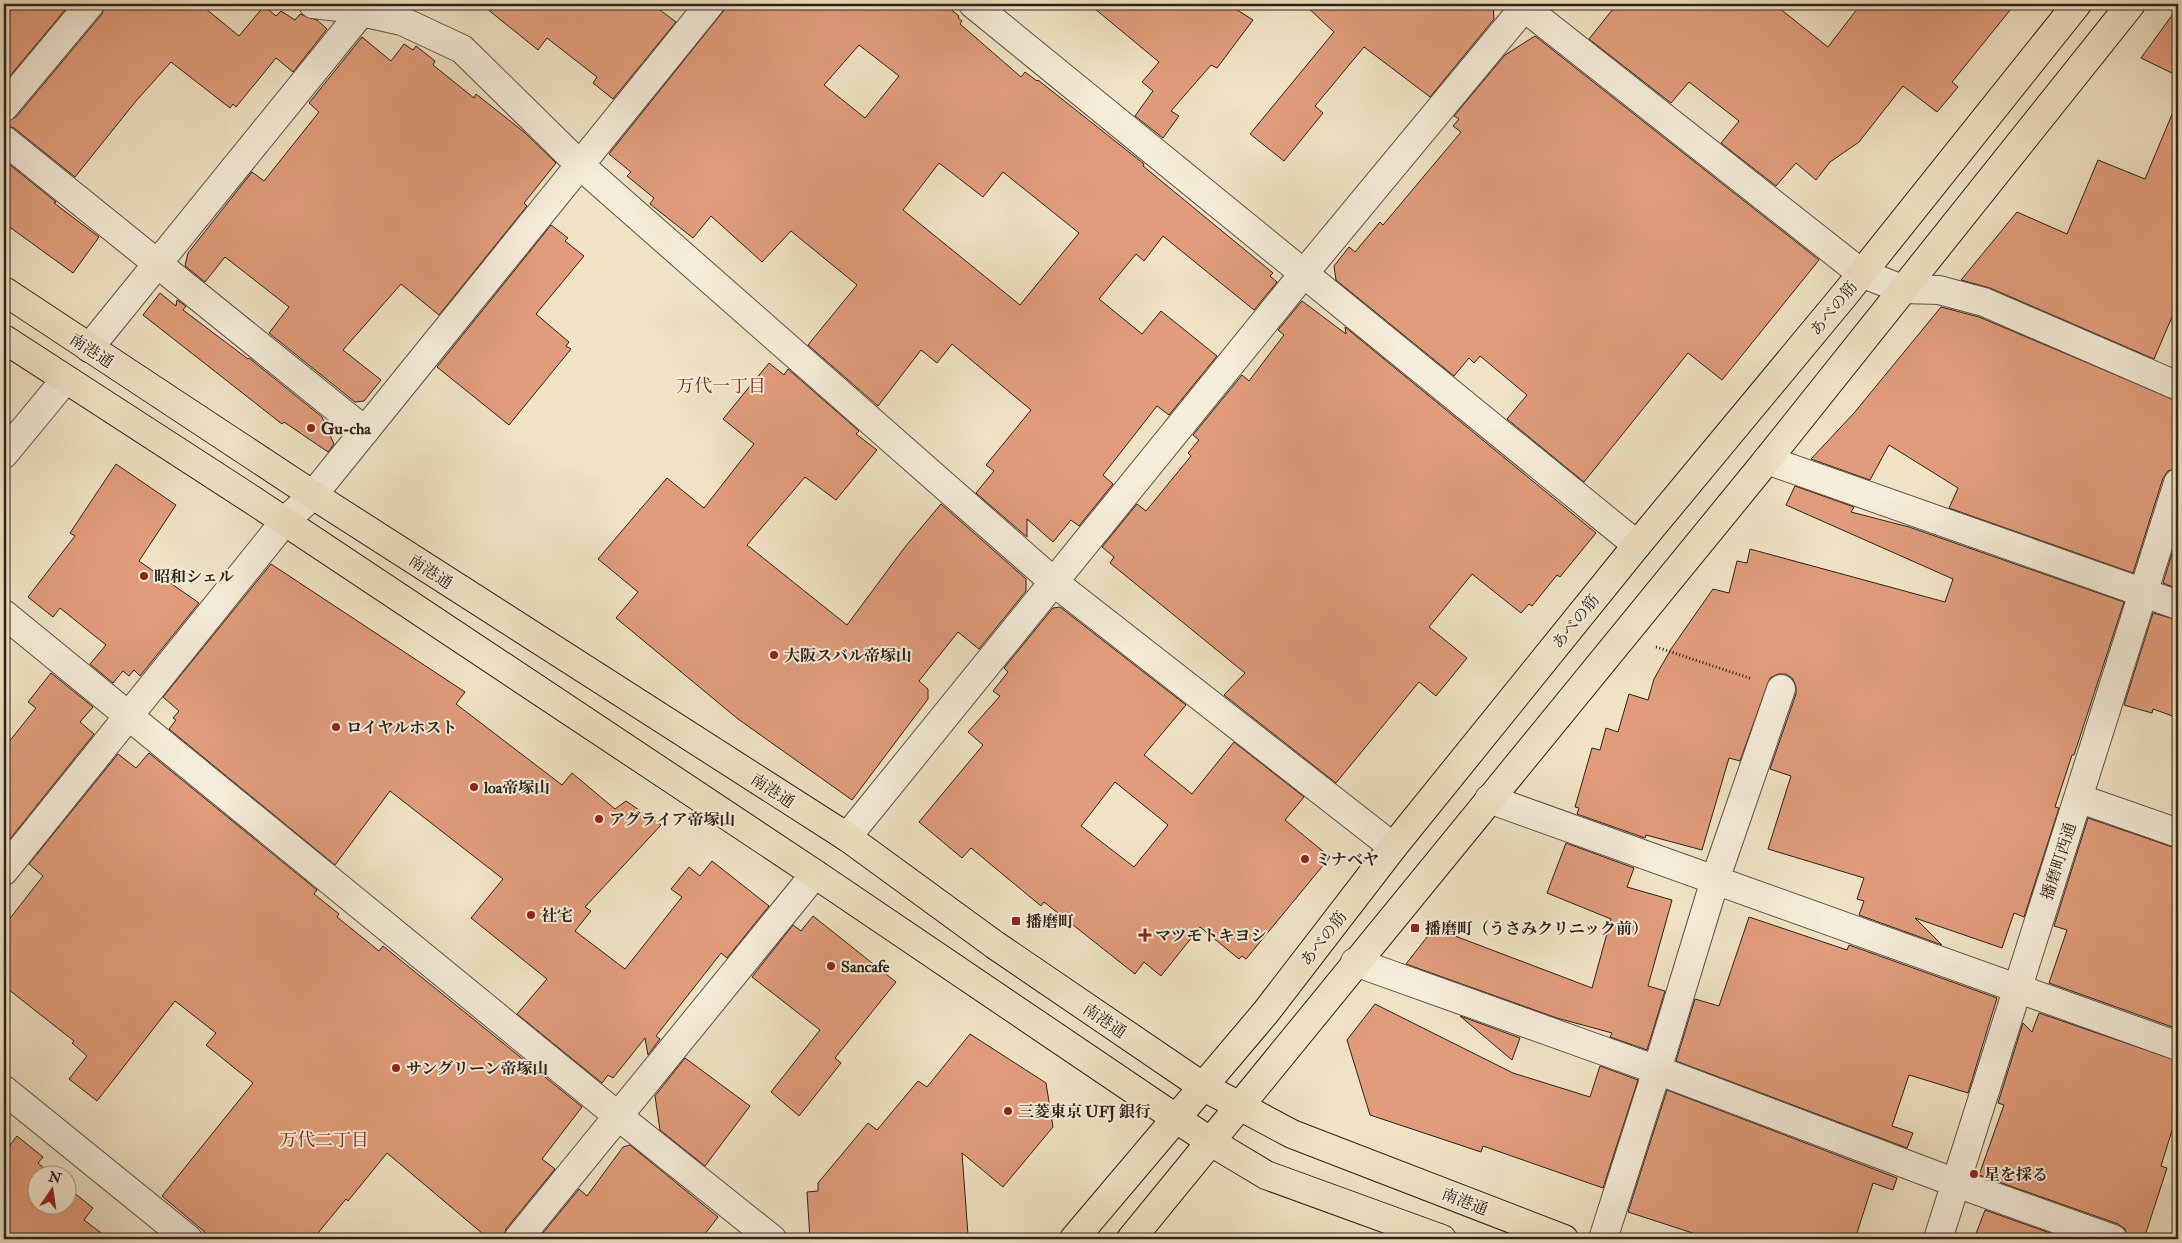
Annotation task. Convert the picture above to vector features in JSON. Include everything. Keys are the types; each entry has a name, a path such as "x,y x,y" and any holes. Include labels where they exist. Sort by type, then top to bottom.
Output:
{"main road":[{"name":"あべの筋","path":"1074,1239 1266,1012 1393,847 1637,545 1861,273 2076,4"},
{"path":"1131,1239 1240,1108 1355,962 1766,460 2131,4"},
{"name":"南港通","path":"4,291 313,495 847,837 994,946 1202,1086 1240,1108 1292,1134 1564,1239"},
{"path":"4,339 285,522 815,874 1211,1142 1266,1174 1442,1239"}],"street":[{"path":"4,107 90,4"},
{"path":"313,4 365,8 402,21 462,49 581,166 1055,583 1393,847"},
{"path":"4,871 127,715 285,522 313,495 581,166 710,4"},
{"path":"973,4 1305,272 1637,545"},
{"path":"847,837 1524,5 1861,273 1902,288 1939,290 1984,302 2178,386"},
{"path":"89,348 365,8"},
{"path":"4,140 365,431"},
{"path":"4,454 65,380"},
{"path":"1766,460 2178,605"},
{"name":"播磨町西通","path":"1938,1239 2178,483"},
{"path":"4,614 618,1116 772,1239"},
{"path":"1603,1239 1658,1070 1715,880 1781,689"},
{"path":"2078,798 2178,833"},
{"path":"1489,799 2178,1046"},
{"path":"518,1239 815,874"},
{"path":"1355,962 1658,1070 1956,1183 2113,1239"},
{"path":"4,1090 188,1239"}],"path":[{"path":"1622,636 1781,689"}],"building":[{"path":"4,4 70,4 4,83"},
{"path":"105,4 200,4 239,36 264,6 276,16 281,11 295,20 300,14 317,20 327,29 293,72 276,58 236,107 233,104 230,108 171,62 136,101 75,177 14,128 4,125 4,122 16,117 102,14"},
{"path":"481,4 652,4 676,22 613,99 593,83 597,77 547,38 538,50"},
{"path":"729,4 944,4 959,16 958,18 962,21 960,24 1021,77 1025,72 1038,80 1144,164 1143,166 1273,273 1270,276 1277,282 1254,310 1163,236 1144,261 1136,254 1099,299 1142,334 1161,311 1217,356 1169,415 1157,406 1103,475 1113,484 1079,526 1071,520 1053,542 1027,519 1027,537 976,493 994,471 986,465 1031,410 952,344 937,363 921,350 878,406 808,345 857,285 791,231 762,262 711,216 693,238 650,204 654,198 627,176 631,172 609,154","holes":["859,45 899,76 865,118 824,85","939,163 983,197 1003,172 1079,233 1020,305 903,210"]},
{"path":"1089,4 1228,4 1253,20 1217,68 1211,65 1171,111 1179,116 1163,138 1135,116 1153,91 1142,82 1159,62"},
{"path":"1304,4 1493,4 1494,19 1430,97 1364,47 1315,106 1323,113 1284,161 1250,134 1334,32"},
{"path":"1617,4 1774,4 1828,47 1861,4 2015,4 1952,82 1958,87 1937,112 1903,86 1859,142 1830,162 1816,180 1796,163 1776,186 1721,143 1739,121 1689,82 1671,103 1589,39"},
{"path":"2178,7 2178,76 2141,58"},
{"path":"1535,36 1819,260 1722,380 1688,353 1584,482 1507,419 1527,395 1480,356 1474,363 1469,358 1454,376 1336,280 1334,266 1349,247 1355,252 1380,222 1383,225 1461,132 1453,126 1459,119 1454,116 1505,55"},
{"path":"362,37 391,61 404,44 413,50 416,46 435,61 433,65 474,98 476,94 524,132 556,163 524,203 527,206 439,315 401,284 343,350 381,380 364,401 355,402 269,333 289,307 225,257 205,282 185,266 188,253 252,172 264,181 319,112 309,103"},
{"path":"2178,100 2178,303 2154,359 1990,288 1961,280 2017,212 2067,234 2098,160 2145,179"},
{"path":"4,160 56,202 54,203 99,237 73,273 4,223"},
{"path":"551,225 568,238 565,241 584,256 536,314 569,342 566,346 571,349 509,425 437,367"},
{"path":"160,293 176,306 177,300 186,306 183,310 249,358 322,417 334,444 328,452 284,422 282,424 143,315"},
{"path":"1302,301 1346,334 1345,327 1596,533 1560,577 1557,575 1532,606 1529,604 1521,613 1472,574 1429,627 1467,658 1436,696 1419,682 1336,783 1224,695 1245,673 1110,563 1114,557 1102,547 1137,504 1146,511 1191,456 1188,453 1199,440 1193,435 1242,375 1249,381 1284,335 1278,330"},
{"path":"1941,307 1979,317 2178,401 2178,468 2168,471 2163,478 2133,573 1949,508 1958,488 1889,445 1870,480 1811,459 1854,413"},
{"path":"769,363 784,375 788,369 859,431 856,434 877,450 836,500 805,477 747,545 847,625 905,547 941,504 1026,579 1026,591 979,649 958,632 919,681 928,689 928,699 852,800 738,719 616,618 638,592 598,559 667,478 704,508 754,444 723,419"},
{"path":"116,464 176,505 139,561 199,603 140,676 134,670 129,676 123,671 113,683 90,664 106,645 60,608 53,617 28,597 75,536 70,533"},
{"path":"1795,486 1854,507 1851,512 1909,527 2124,602 2055,807 2059,808 2024,917 2014,913 2002,948 1915,918 1942,945 1859,915 1864,901 1857,899 1864,878 1768,849 1791,776 1770,769 1796,694 1793,679 1786,674 1778,674 1770,678 1740,761 1729,758 1702,850 1646,835 1645,838 1577,814 1579,808 1575,807 1592,748 1600,750 1606,728 1618,732 1629,694 1648,700 1654,679 1671,649 1713,589 1729,593 1737,561 1747,563 1750,549 1945,602 1953,579 1786,505"},
{"path":"2178,534 2178,589 2163,583"},
{"path":"271,564 465,692 456,704 562,785 572,773 615,809 626,801 661,825 585,907 591,911 575,931 625,969 682,897 671,889 689,867 700,876 712,861 769,906 727,958 721,953 656,1036 660,1039 648,1055 645,1038 613,1078 608,1075 602,1083 517,1014 547,979 471,918 503,879 390,791 335,865 169,729 176,720 173,718 179,711 163,697"},
{"path":"1060,607 1186,705 1144,755 1192,794 1234,742 1304,797 1285,820 1330,857 1246,959 1242,956 1239,959 1200,927 1161,976 1144,962 1135,974 1044,902 1041,906 971,848 962,858 919,822 983,745 968,732 1000,696 993,691 1008,672 1004,668 1053,608","holes":["1115,782 1168,825 1134,867 1081,826"]},
{"path":"2153,613 2178,620 2178,718 2153,709 2152,713 2124,705"},
{"path":"51,673 93,707 80,722 94,734 10,839 4,834 4,748 36,708 28,702"},
{"path":"149,753 317,890 314,894 339,914 337,917 379,951 383,946 582,1107 542,1159 555,1169 506,1229 503,1239 489,1239 387,1153 348,1201 346,1199 313,1239 213,1239 162,1196 253,1083 206,1045 216,1033 175,1001 97,1101 69,1079 87,1056 72,1043 74,1041 4,986 4,926 43,876 29,864 118,754 136,768"},
{"path":"2088,818 2178,849 2178,1029 2049,983 2067,930 2054,926"},
{"path":"1566,843 1634,868 1627,887 1672,900 1648,986 1665,991 1647,1050 1610,1037 1612,1033 1557,1018 1406,964 1434,928 1592,988 1611,919 1547,893"},
{"path":"813,916 896,982 835,1058 841,1063 799,1116 771,1092 820,1030 752,977 793,925 801,931"},
{"path":"1749,917 1847,950 1849,945 1997,998 1968,1093 1909,1075 1892,1126 1913,1133 1907,1148 1676,1061 1695,999 1719,1006"},
{"path":"1375,1004 1513,1073 1590,1097 1600,1066 1638,1080 1603,1188 1483,1146 1481,1152 1370,1115 1347,1040"},
{"path":"2039,1013 2178,1061 2178,1111 2161,1166 2167,1168 2144,1239 2128,1239 2125,1229 2118,1224 1979,1175 2004,1105 1998,1103 2023,1023 2032,1032"},
{"path":"1460,1016 1520,1038 1512,1060"},
{"path":"970,1034 1046,1083 1053,1127 1003,1187 962,1153 968,1235 960,1236 960,1239 810,1239 807,1192 818,1191 818,1183 868,1123 877,1130 918,1081 927,1087"},
{"path":"685,1058 750,1106 705,1166 660,1130 655,1096"},
{"path":"1667,1090 1897,1178 1893,1190 1873,1183 1855,1239 1711,1239 1628,1212"},
{"path":"17,1136 43,1157 38,1163 41,1166 28,1166 28,1216 78,1216 78,1196 93,1208 84,1220 109,1239 4,1239 4,1153"},
{"path":"630,1145 718,1217 701,1239 538,1239 579,1189 587,1196 623,1147"},
{"path":"1985,1210 2067,1239 1974,1239"}],"place":[{"name":"Gu-cha","path":"311,428"},
{"name":"昭和シェル","path":"144,576"},
{"name":"大阪スバル帝塚山","path":"774,655"},
{"name":"ロイヤルホスト","path":"336,727"},
{"name":"loa帝塚山","path":"474,787"},
{"name":"アグライア帝塚山","path":"599,819"},
{"name":"ミナベヤ","path":"1305,859"},
{"name":"社宅","path":"531,915"},
{"name":"播磨町","path":"1016,921"},
{"name":"播磨町（うさみクリニック前）","path":"1415,928"},
{"name":"マツモトキヨシ","path":"1145,935"},
{"name":"Sancafe","path":"831,966"},
{"name":"サングリーン帝塚山","path":"396,1068"},
{"name":"三菱東京 UFJ 銀行","path":"1008,1111"},
{"name":"星を採る","path":"1974,1174"}],"district":[{"name":"万代一丁目","path":"721,386"},
{"name":"万代二丁目","path":"324,1140"}]}
